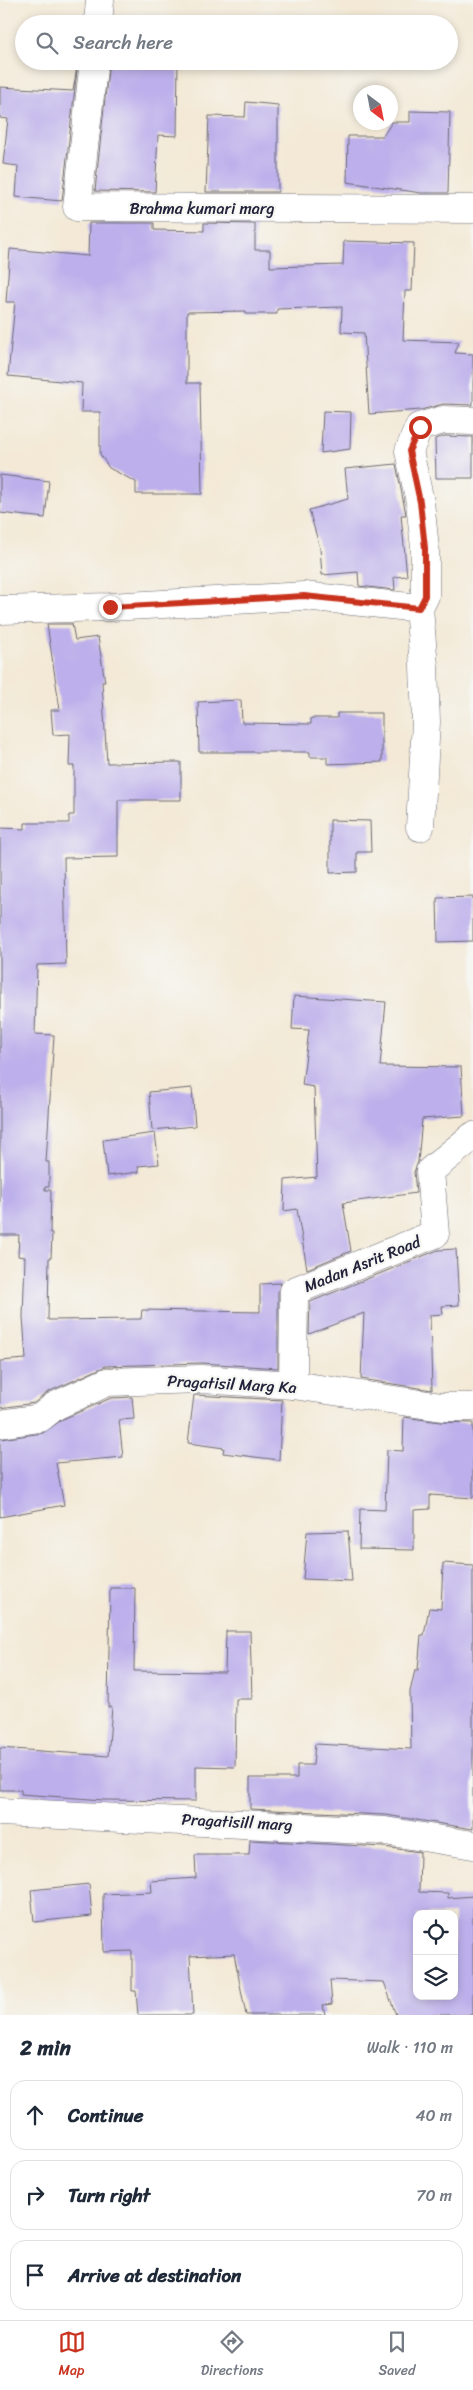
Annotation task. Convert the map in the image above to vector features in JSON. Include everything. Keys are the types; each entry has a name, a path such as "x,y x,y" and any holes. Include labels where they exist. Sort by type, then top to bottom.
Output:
{"street":[{"path":"99,15 100,0"},
{"name":"Brahma kumari marg","path":"93,70 77,207 473,209"},
{"path":"420,827 426,722 419,608 425,596 425,548 420,502 409,451 420,427 443,420 473,421"},
{"path":"0,610 110,607 304,596 419,608"},
{"name":"Madan Asrit Road","path":"292,1385 294,1291 435,1234 430,1171 473,1136"},
{"name":"Pragatisil Marg Ka","path":"0,1424 40,1418 55,1406 107,1382 201,1379 292,1385 442,1407 473,1407"},
{"name":"Pragatisill marg","path":"0,1812 385,1831 473,1845"}],"building":[{"path":"77,70 62,201 16,197 18,166 3,164 8,119 0,118 0,87 73,91"},
{"path":"108,70 178,70 177,136 158,135 155,192 95,191"},
{"path":"246,102 278,105 278,192 206,192 209,116 245,117"},
{"path":"410,111 450,112 448,193 421,193 347,182 348,136 383,136 387,130 398,130 398,122 410,122"},
{"path":"89,223 154,223 154,230 204,231 204,223 255,224 255,250 270,250 270,267 343,265 344,241 414,243 412,291 405,291 403,340 459,342 455,353 473,354 473,405 443,404 421,410 369,414 364,333 341,332 342,307 277,309 277,314 246,314 246,311 187,312 187,383 200,383 202,494 136,494 136,482 109,468 100,454 100,412 81,412 82,383 8,376 15,302 6,302 10,249 88,256"},
{"path":"323,411 351,412 350,449 321,453"},
{"path":"445,436 473,437 473,478 436,478 435,439"},
{"path":"396,464 406,515 401,515 407,576 394,577 395,590 359,586 358,572 322,575 320,548 309,510 348,499 345,469"},
{"path":"0,475 49,481 45,518 0,513"},
{"path":"47,624 72,624 75,640 98,637 105,682 102,682 107,763 181,762 181,800 118,800 118,857 64,858 66,964 37,965 35,1034 54,1035 46,1162 49,1162 49,1187 45,1187 45,1190 51,1190 50,1233 52,1233 51,1258 49,1258 48,1320 141,1319 142,1310 260,1312 260,1284 281,1283 278,1291 278,1368 202,1363 106,1366 48,1392 34,1403 0,1408 0,1361 26,1359 23,1317 25,1257 18,1256 19,1235 0,1235 0,828 25,829 25,823 69,823 69,815 74,815 74,766 69,766 70,734 53,735 51,710 60,710"},
{"path":"241,700 242,723 311,724 311,718 337,718 337,713 382,713 382,762 327,764 327,757 310,757 310,752 199,752 198,702"},
{"path":"330,820 370,821 371,852 357,852 357,872 330,873"},
{"path":"473,897 473,941 438,942 437,898"},
{"path":"294,996 386,1002 380,1066 461,1067 464,1116 422,1119 418,1162 414,1172 416,1193 343,1203 351,1251 307,1269 297,1209 284,1211 285,1180 317,1177 314,1087 302,1085 309,1030 292,1029"},
{"path":"192,1088 195,1126 152,1130 149,1092"},
{"path":"155,1133 159,1164 138,1166 139,1172 107,1176 103,1140"},
{"path":"456,1249 459,1305 442,1306 443,1314 430,1315 432,1390 361,1379 364,1313 309,1334 310,1302 438,1250"},
{"path":"194,1395 282,1400 279,1460 223,1453 224,1448 188,1443"},
{"path":"132,1397 134,1419 119,1420 123,1457 56,1463 64,1505 0,1517 0,1439 43,1433 63,1419 111,1398"},
{"path":"404,1417 440,1422 473,1423 473,1498 430,1495 430,1509 414,1510 414,1550 359,1549 360,1509 385,1510 387,1450 403,1451"},
{"path":"348,1531 352,1581 303,1579 307,1532"},
{"path":"443,1563 473,1565 473,1829 386,1815 250,1809 250,1778 297,1778 297,1765 313,1765 315,1744 411,1749 410,1692 415,1670 418,1670 421,1635 424,1635 429,1608 441,1609"},
{"path":"110,1588 135,1588 134,1671 225,1672 226,1631 250,1631 252,1699 236,1699 235,1767 196,1766 196,1801 104,1800 21,1794 21,1790 0,1790 0,1748 108,1756 112,1707 108,1707"},
{"path":"250,1840 383,1847 420,1852 419,1892 448,1893 448,1898 473,1896 473,2015 396,2015 384,1982 330,1980 332,2004 323,2005 325,2015 246,2015 234,1954 190,1956 193,2015 138,2015 136,1991 132,1991 132,1951 104,1952 103,1894 152,1892 151,1881 196,1878 195,1855 249,1855"},
{"path":"89,1884 92,1916 34,1922 31,1890"}],"route":[{"path":"110,607 304,596 419,608 425,596 425,548 420,502 409,451 420,427"}]}
